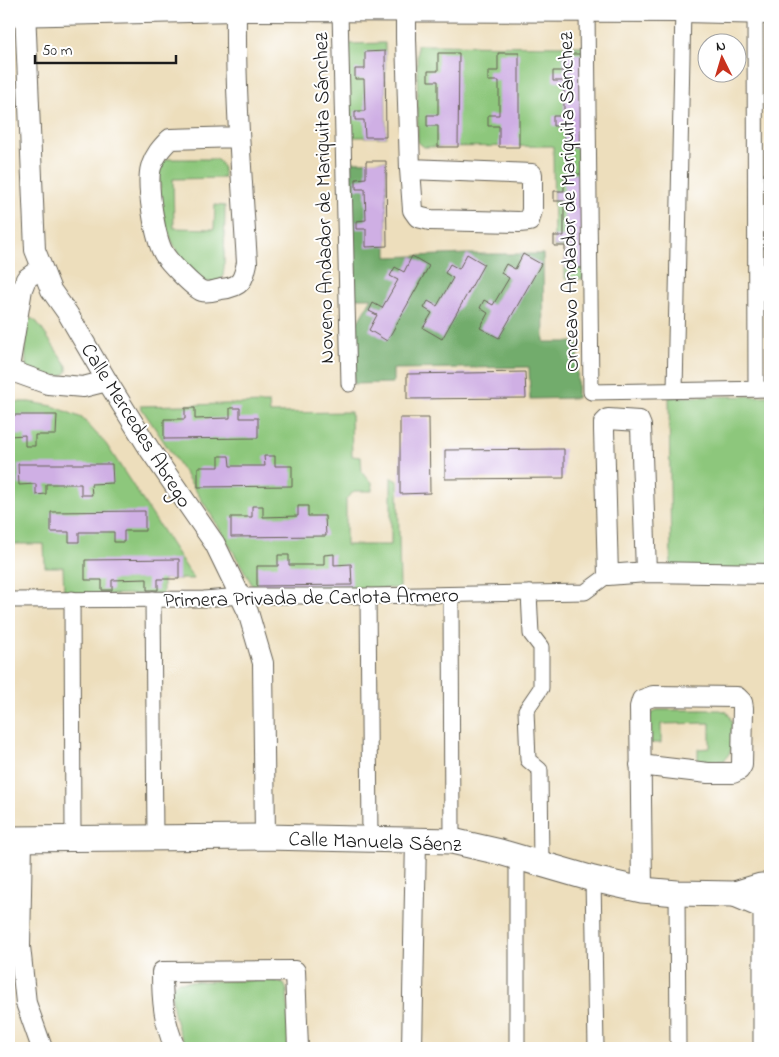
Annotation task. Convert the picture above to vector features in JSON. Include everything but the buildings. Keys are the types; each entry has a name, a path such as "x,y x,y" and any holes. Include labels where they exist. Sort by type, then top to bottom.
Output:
{"street":[{"path":"19,14 211,10 340,12 384,10 406,12 683,10 760,12 763,389 675,390 683,10"},
{"path":"236,11 239,137 247,263 244,278 234,288 204,292 193,286 164,254 158,236 150,194 150,169 158,150 170,139 239,137"},
{"name":"Onceavo Andador de Mariquita Sánchez","path":"594,11 591,392 675,390"},
{"name":"Noveno Andador de Mariquita Sánchez","path":"340,12 349,384"},
{"path":"406,12 410,169 413,210 418,217 440,220 519,222 529,220 532,210 532,174 410,169"},
{"name":"Calle Mercedes Abrego","path":"19,14 35,250 51,290 68,314 107,380 172,482 215,544 241,596 263,663 265,837"},
{"path":"41,268 26,279 22,289 9,369 48,384 83,387 107,380"},
{"path":"646,572 641,426 639,421 608,419 604,423 604,430 608,575 646,572 770,574"},
{"name":"Primera Privada de Carlota Armero","path":"9,600 204,599 241,596 585,592 608,575"},
{"path":"529,593 530,634 541,647 541,688 526,710 528,760 540,770 541,865"},
{"path":"451,595 452,841"},
{"path":"368,596 370,840"},
{"path":"72,599 73,838"},
{"path":"153,599 155,838"},
{"path":"640,765 708,773 733,773 738,770 742,765 742,702 737,697 653,696 642,700 640,706 640,765 642,890"},
{"name":"Calle Manuela Sáenz","path":"15,840 265,837 452,841 593,879 642,890 676,893 766,895"},
{"path":"412,1048 416,839"},
{"path":"15,840 20,946 26,1002 42,1048"},
{"path":"517,858 517,1048"},
{"path":"593,879 596,1048"},
{"path":"676,893 678,1048"},
{"path":"761,1048 766,895"},
{"path":"175,1048 167,1029 163,1009 162,972 295,970 298,1048"}],"green space":[{"path":"385,43 386,137 349,137 348,44"},
{"path":"417,45 584,46 584,279 565,279 565,247 554,247 553,146 424,147 418,142"},
{"path":"167,159 215,159 223,167 224,178 173,179 174,228 214,229 215,205 225,206 224,268 223,276 219,283 194,281 174,247 162,211 159,177 161,167"},
{"path":"386,161 387,257 543,254 544,342 578,342 577,398 530,399 529,367 393,369 393,383 354,384 352,331 372,298 353,298 350,162"},
{"path":"31,318 37,322 67,366 67,372 62,376 38,376 26,369 25,323"},
{"path":"770,396 770,570 671,572 669,397"},
{"path":"9,402 29,402 53,406 82,418 106,444 194,579 163,579 163,594 64,595 63,567 45,567 44,544 9,544"},
{"path":"269,403 270,413 351,412 352,456 361,457 362,473 372,482 372,491 354,491 346,499 346,545 391,545 391,477 398,481 400,588 256,592 215,521 140,406"},
{"path":"657,710 720,710 727,712 732,723 731,749 729,754 723,761 698,761 698,749 710,748 710,723 661,724 661,743 648,743 648,719"},
{"path":"273,980 284,984 287,990 290,1041 286,1048 187,1048 177,1026 174,1012 171,988 177,982"}]}
